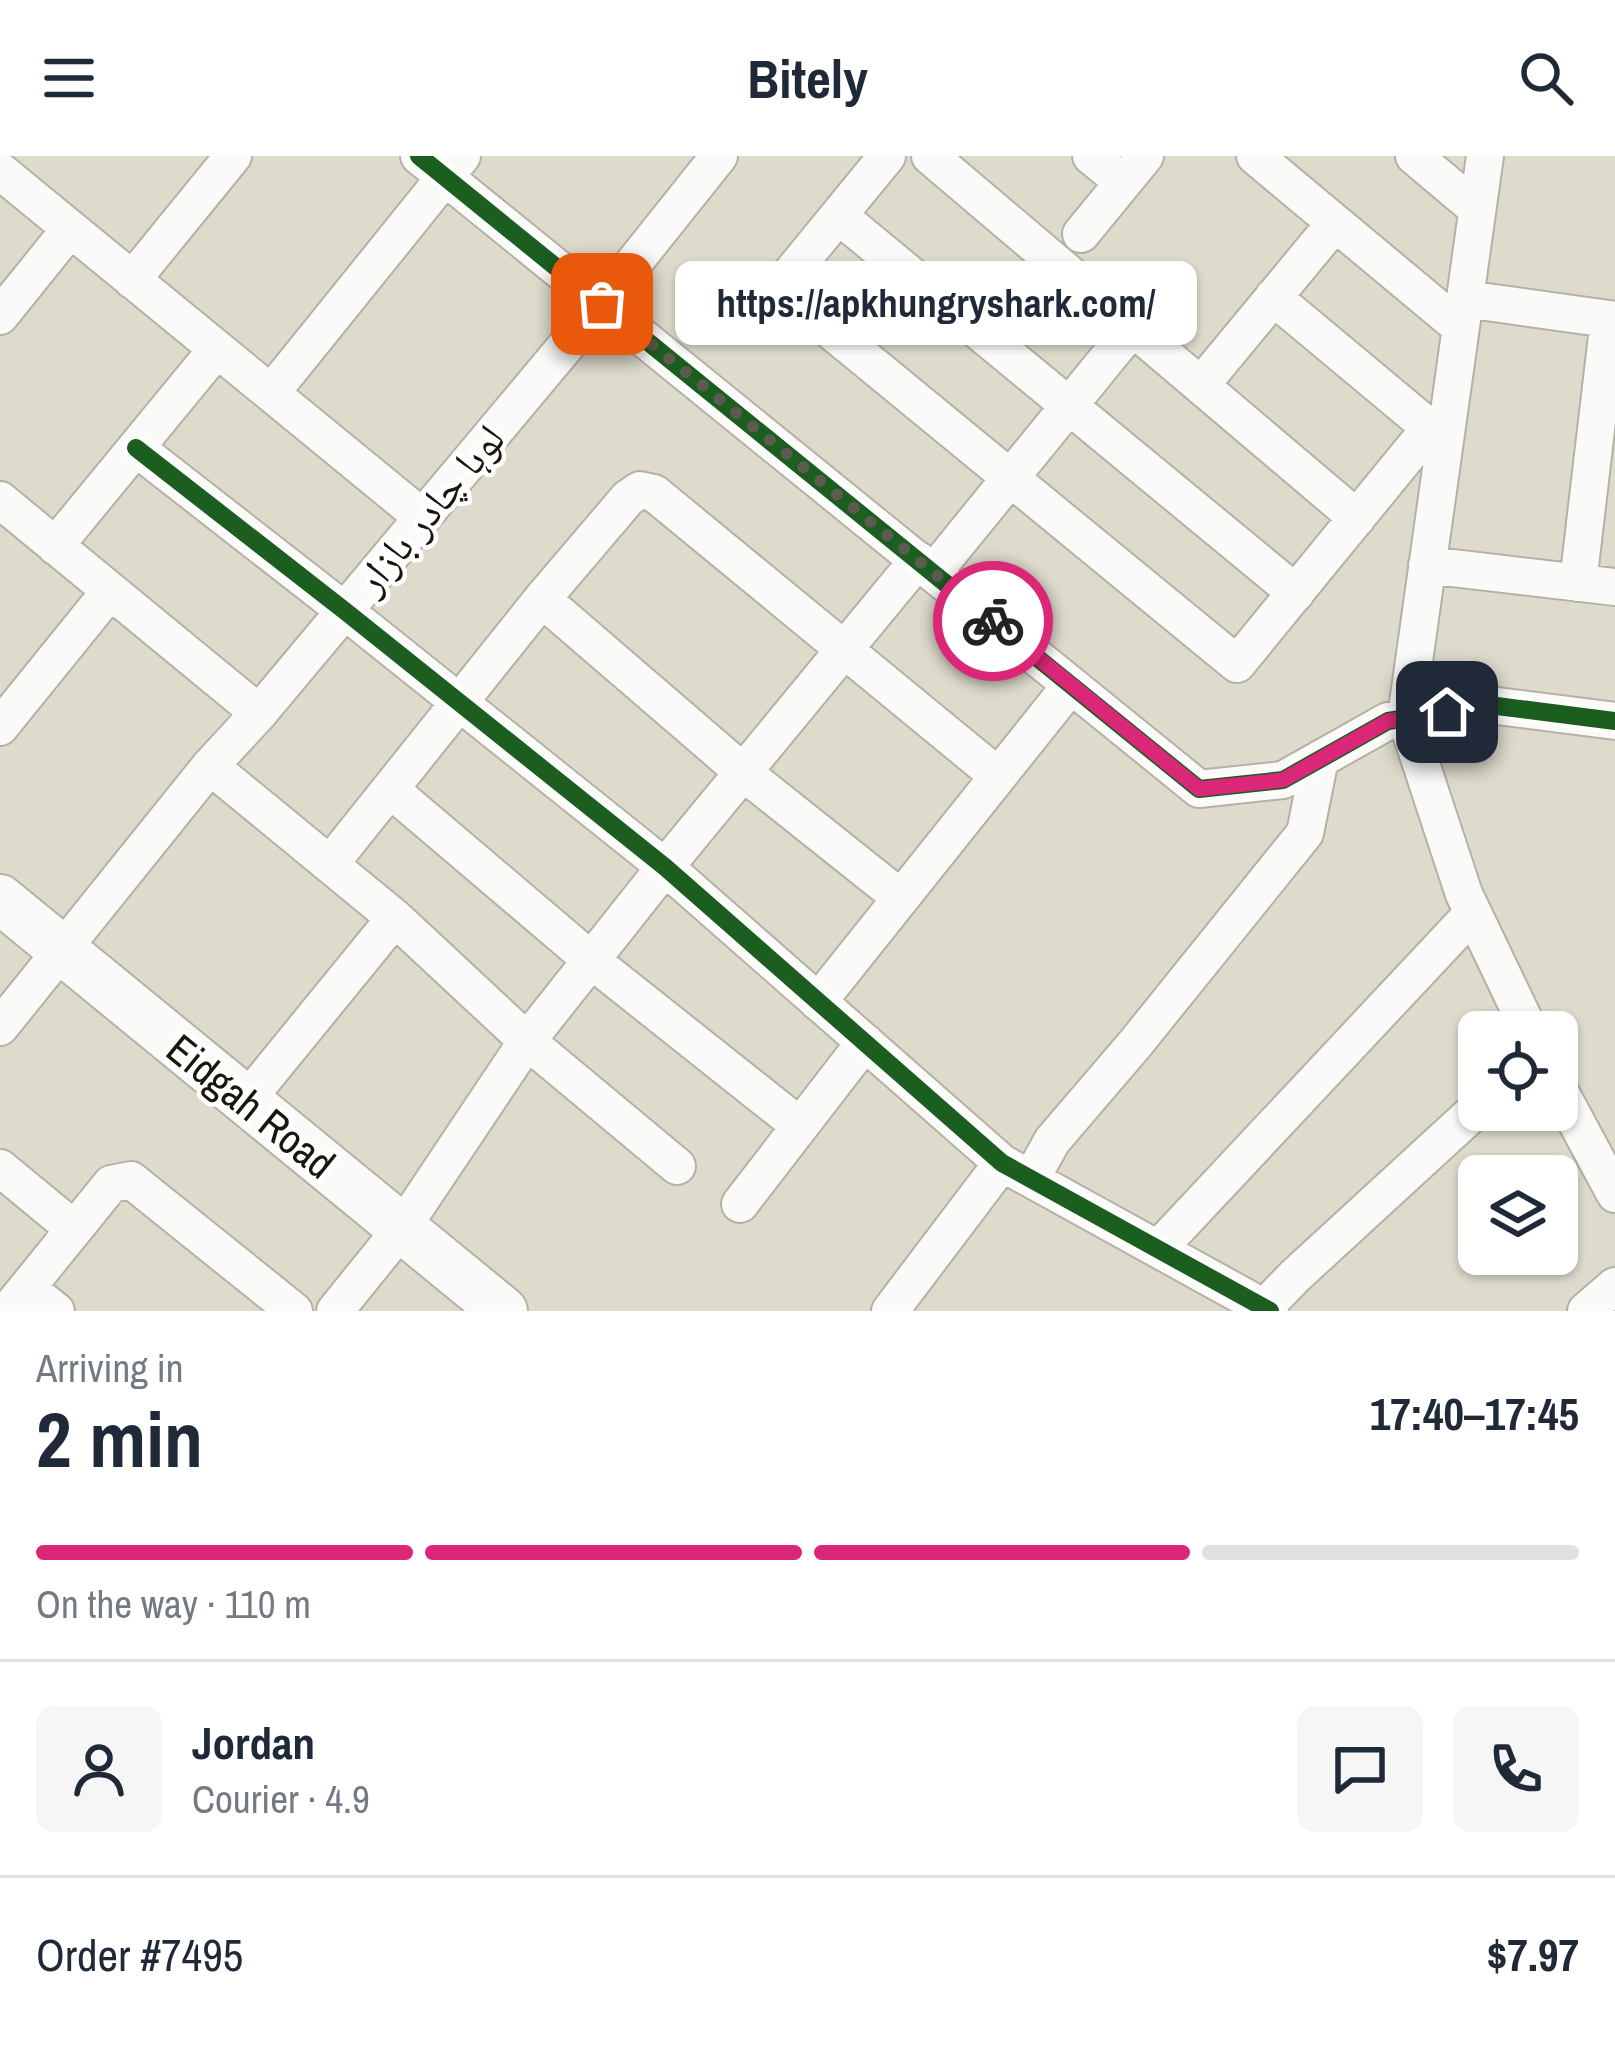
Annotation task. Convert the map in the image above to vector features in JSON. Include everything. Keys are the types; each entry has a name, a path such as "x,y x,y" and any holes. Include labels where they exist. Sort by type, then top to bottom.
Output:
{"main road":[{"name":"Eidgah Road","path":"0,899 503,1311"}],"street":[{"path":"132,280 233,156"},
{"name":"لوہا چادر بازار","path":"0,1027 210,766 602,304 719,156"},
{"path":"887,156 779,288 1238,664 1438,427"},
{"path":"930,156 1357,518"},
{"path":"1081,234 1134,169 1091,156"},
{"path":"1414,156 1477,209"},
{"path":"1485,156 1462,313 1438,427 1427,565 1406,718 1464,894 1520,1011"},
{"path":"1261,158 1335,223 1462,313 1612,320 1597,585 1427,565"},
{"path":"271,393 442,163 602,304 1199,789 1283,780 1388,721 1406,718 1489,705 1615,721"},
{"path":"14,169 70,229 422,517"},
{"path":"839,216 1296,593"},
{"path":"1201,386 1335,223"},
{"path":"0,316 70,229"},
{"path":"1273,297 1438,427"},
{"path":"335,1311 402,1228 527,1041 665,867 843,649 1011,478 1132,328"},
{"path":"55,546 217,349"},
{"path":"136,448 665,867 1017,1171 1268,1309 1295,1276 1458,1126"},
{"path":"330,864 542,599 640,490 654,493 998,776"},
{"path":"0,500 259,713"},
{"path":"0,728 110,591"},
{"path":"542,599 744,773 901,898"},
{"path":"818,1002 1071,685"},
{"path":"896,1309 1017,1171 1052,1141 1304,833 1320,759"},
{"path":"210,766 394,918 527,1041 676,1166"},
{"path":"391,790 591,960 800,1126"},
{"path":"1158,1249 1473,913"},
{"path":"245,1102 394,918"},
{"path":"740,1204 865,1042"},
{"path":"1578,1125 1615,1194"},
{"path":"0,1168 74,1229"},
{"path":"56,1311 18,1299 111,1184 131,1180 293,1311"},
{"path":"1586,1311 1615,1286"}],"cycle path":[{"path":"419,156 1199,789 1283,780 1388,721 1489,705 1615,721"},
{"path":"136,448 665,867 1002,1163 1270,1311"}],"way so far":[{"path":"602,304 993,621"}],"place":[{"name":"https://apkhungryshark.com/","path":"602,304"}],"route":[{"path":"993,621 1199,789 1283,780 1388,721 1447,712"}]}
